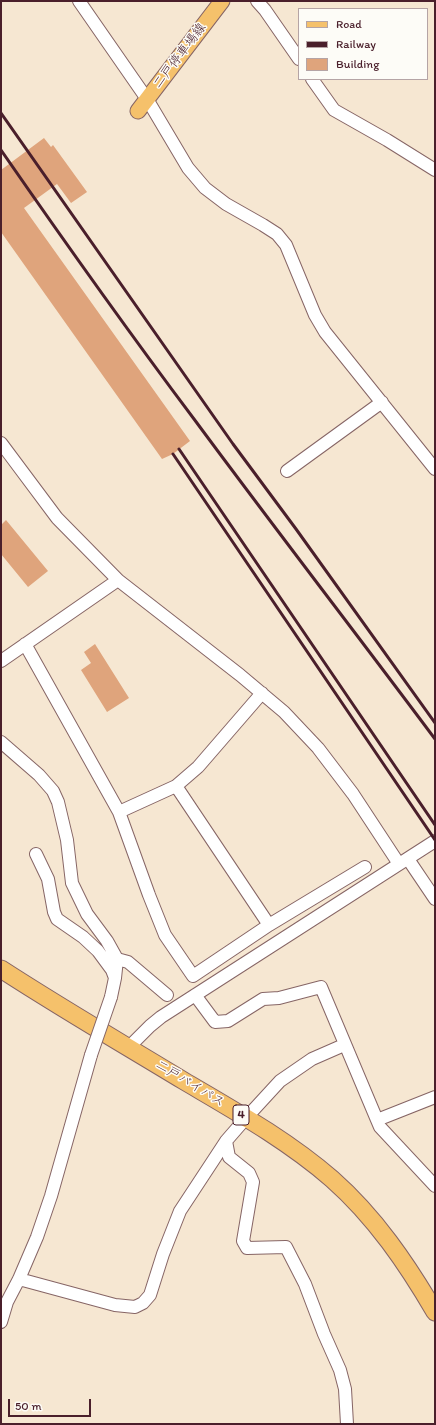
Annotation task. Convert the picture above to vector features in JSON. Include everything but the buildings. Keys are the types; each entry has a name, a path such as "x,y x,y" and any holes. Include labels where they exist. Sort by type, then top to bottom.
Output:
{"highway":[{"name":"二戸バイパス","path":"1,969 246,1118 308,1160 333,1180 378,1227 398,1253 435,1312"}],"main road":[{"name":"二戸停車場線","path":"143,105 222,1"}],"street":[{"path":"78,1 143,105 188,168 205,188 226,204 277,234 286,245 315,315 325,332 435,469"},
{"path":"257,1 298,58"},
{"path":"313,80 334,110 387,140 435,170"},
{"path":"287,471 382,402"},
{"path":"1,443 57,518 118,580 284,712 318,748 404,861 435,899"},
{"path":"1,661 118,580"},
{"path":"25,644 119,812 165,934 193,976 269,925 365,867"},
{"path":"119,812 176,786 198,767 262,693"},
{"path":"1,742 39,775 53,791 58,802 67,840 72,883 87,914 107,941 117,959 111,997 91,1055 51,1196 37,1237 19,1279 7,1302 1,1322"},
{"path":"176,786 269,925"},
{"path":"129,1048 161,1017 435,841"},
{"path":"36,854 48,879 54,912 57,919 98,951 112,970 115,978"},
{"path":"117,959 128,962 167,995"},
{"path":"195,995 215,1022 228,1021 263,999 279,998 321,987 380,1127 435,1186"},
{"path":"19,1279 115,1305 135,1307 143,1303 150,1295 163,1254 180,1211 226,1141 280,1081 312,1059 344,1044"},
{"path":"377,1120 435,1098"},
{"path":"226,1141 230,1157 249,1173 253,1182 243,1241 247,1248 286,1247 305,1284 324,1334 340,1370 345,1389 347,1424"}],"railway":[{"path":"1,113 233,444 435,723"},
{"path":"1,150 96,286 169,386 435,739"},
{"path":"179,449 435,825"},
{"path":"173,454 435,840"}]}
